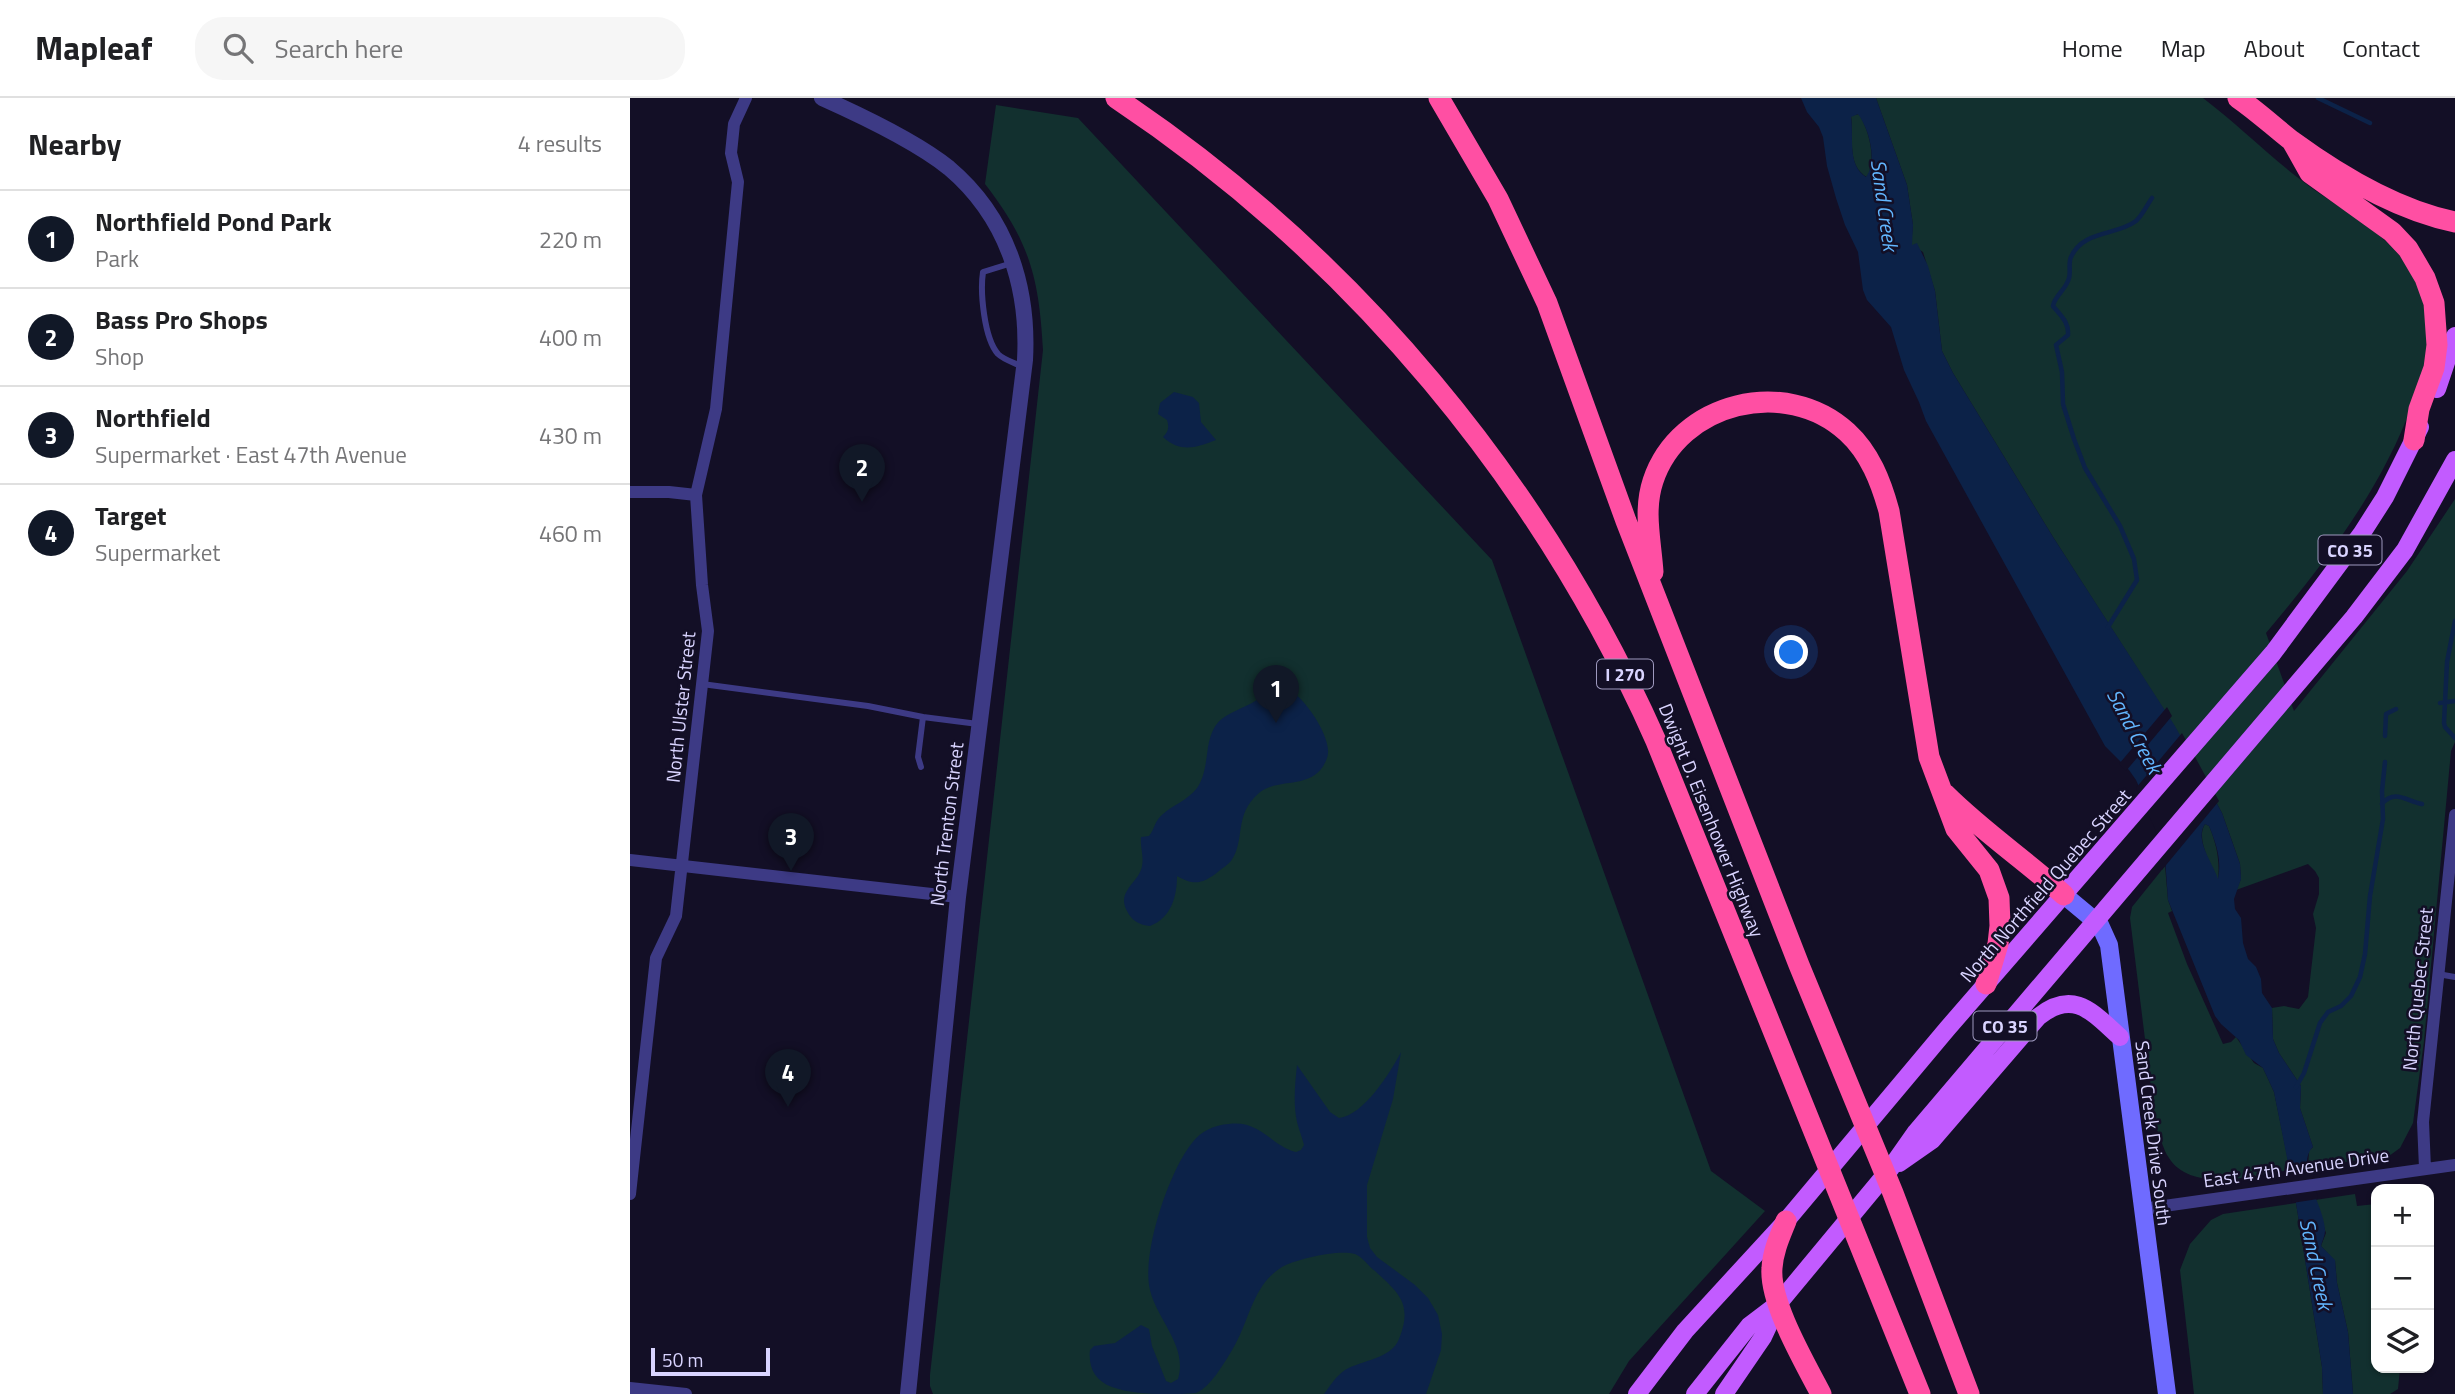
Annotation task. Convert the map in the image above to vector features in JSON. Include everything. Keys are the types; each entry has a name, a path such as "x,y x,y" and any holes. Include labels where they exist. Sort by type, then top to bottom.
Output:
{"highway":[{"name":"Dwight D. Eisenhower Highway","path":"1116,98 1181,143 1241,191 1313,256 1366,309 1458,412 1514,489 1566,569 1629,681 1657,741 1920,1394"},
{"name":"Dwight D. Eisenhower Highway","path":"1438,98 1498,199 1548,303 1655,595 1799,965 1893,1193 1969,1394"},
{"path":"2238,98 2292,141 2376,193 2412,209 2455,222"},
{"path":"2292,141 2310,173 2392,232 2408,249 2425,278 2434,303 2437,345 2434,368 2419,409 2414,440"},
{"path":"1655,595 1648,528 1649,498 1658,468 1686,432 1712,413 1727,407 1752,402 1778,402 1796,405 1831,420 1860,445 1878,475 1884,492 1920,717 1929,757 1956,829 1989,870 1999,898 1998,944 1986,984"},
{"path":"1939,787 1985,832 2040,873 2064,895"},
{"path":"1786,1221 1777,1243 1771,1270 1772,1282 1778,1304 1821,1394"}],"main road":[{"name":"North Northfield Quebec Street","path":"1637,1394 1685,1331 1786,1221 1986,984 2273,653 2362,534 2385,497 2435,393 2455,336"},
{"name":"CO 35","path":"1695,1394 1749,1326 1778,1304 1891,1169 1919,1140 2095,921 2354,617 2405,550 2455,460"},
{"name":"Sand Creek Drive South","path":"2064,895 2104,930 2109,945 2167,1394"},
{"path":"1919,1140 1931,1140 2038,1017 2048,1009 2059,1004 2081,1005 2120,1037"},
{"path":"1724,1394 1763,1337 1778,1304"}],"street":[{"name":"North Ulster Street","path":"630,1194 656,958 676,916 708,631 696,495 716,409 738,182 730,153 734,124 746,98"},
{"name":"North Trenton Street","path":"822,98 911,144 947,167 965,183 995,223 1014,262 1026,317 1024,368 958,897 908,1394"},
{"path":"630,492 696,495"},
{"name":"North Quebec Street","path":"2425,1168 2423,1122 2455,816"},
{"path":"630,860 958,897"},
{"name":"East 47th Avenue Drive","path":"2143,1209 2455,1165"},
{"path":"630,1388 686,1394"}],"lane":[{"path":"1014,262 983,272 981,284 990,343 1000,356 1024,368"},
{"path":"702,684 980,724"},
{"path":"921,768 918,757 923,717"},
{"path":"2438,974 2455,977"}],"green space":[{"path":"1876,98 2203,98 2311,188 2385,240 2408,267 2420,291 2426,317 2426,357 2420,383 2399,436 2384,467 2349,525 2266,633 2294,711 2407,571 2455,499 2455,742 2451,751 2424,1041 2413,1123 2400,1148 2389,1156 2308,1167 2309,1151 2313,1147 2300,1108 2301,1086 2273,1039 2272,1008 2284,1006 2299,1009 2308,997 2316,928 2313,914 2319,894 2319,878 2308,864 2236,890 2241,879 2240,864 2222,813 2175,727 2053,537 1942,351 1935,291 1923,252 1911,245 1913,225 1907,185"},
{"path":"996,105 1078,118 1492,560 1711,1171 1765,1211 1629,1361 1609,1394 933,1394 930,1375 1043,350 1039,302 1029,262 1012,224 985,184"},
{"path":"1859,114 1870,145 1871,162 1867,177 1856,165 1852,150 1851,116"},
{"path":"2205,824 2209,826 2216,846 2218,881 2203,845 2202,830"},
{"path":"2165,866 2168,900 2172,911 2168,913 2187,964 2223,1044 2236,1037 2254,1063 2263,1068 2274,1092 2290,1170 2242,1178 2208,1179 2179,1169 2165,1151 2156,1128 2130,918 2132,907"},
{"path":"2355,1194 2357,1206 2371,1205 2371,1373 2400,1373 2398,1389 2390,1394 2353,1394 2348,1332 2335,1261 2321,1246 2326,1233 2315,1200"},
{"path":"2296,1203 2322,1367 2323,1394 2194,1394 2180,1270 2190,1244 2211,1220 2223,1214"}],"water":[{"name":"Sand Creek","path":"1801,98 1876,98 1907,185 1913,225 1912,245 1917,243 1928,266 1935,291 1942,351 2053,537 2175,726 2222,813 2240,864 2241,879 2234,899 2235,909 2241,918 2243,943 2248,959 2256,967 2261,979 2262,993 2272,1008 2273,1039 2301,1086 2300,1108 2313,1147 2308,1155 2307,1165 2324,1222 2325,1233 2321,1246 2335,1260 2337,1283 2348,1332 2353,1394 2323,1394 2322,1367 2296,1203 2274,1092 2263,1068 2246,1055 2239,1040 2215,1016 2168,900 2165,857 2158,828 2136,780 2105,746 1926,421 1904,370 1891,327 1867,300 1858,252 1836,198 1827,166 1823,137","holes":["1858,114 1871,145 1870,170 1866,177 1856,166 1852,150 1851,117","2205,824 2209,826 2218,852 2218,879 2203,844 2202,830"]},
{"path":"1174,392 1193,397 1199,403 1201,422 1216,440 1188,448 1163,437 1168,425 1167,420 1158,414 1160,403"},
{"path":"1276,686 1297,696 1311,711 1323,731 1328,750 1321,769 1305,780 1276,785 1259,793 1246,810 1238,845 1230,862 1203,881 1188,881 1177,876 1174,899 1163,918 1150,926 1137,922 1127,911 1124,898 1142,866 1141,837 1149,836 1160,817 1189,796 1200,784 1210,737 1217,724 1227,715"},
{"path":"1401,1052 1393,1099 1367,1185 1367,1237 1370,1248 1377,1257 1415,1285 1428,1298 1438,1315 1442,1334 1441,1350 1426,1394 1324,1394 1345,1370 1390,1351 1399,1339 1405,1317 1401,1300 1391,1286 1361,1257 1348,1253 1307,1258 1288,1264 1273,1274 1259,1292 1226,1359 1212,1380 1199,1392 1138,1393 1112,1387 1101,1381 1092,1368 1090,1350 1094,1346 1115,1343 1141,1325 1149,1329 1152,1346 1166,1381 1171,1383 1178,1379 1179,1355 1154,1301 1148,1274 1153,1235 1166,1192 1183,1156 1196,1139 1213,1127 1240,1124 1257,1129 1287,1149 1296,1152 1301,1150 1304,1145 1295,1108 1297,1065 1330,1112 1339,1118 1358,1109 1367,1101"}],"pier":[{"path":"2167,707 2172,716 2126,771 2119,764"},
{"path":"2182,733 2219,801 2162,870 2162,857 2155,829 2136,788"},
{"path":"2312,1167 2318,1199 2292,1203 2286,1171"}],"waterway":[{"path":"2318,98 2370,123"},
{"path":"2108,627 2137,580 2134,559 2120,526 2085,468 2074,439 2063,404 2062,372 2056,345 2068,335 2068,330 2064,319 2053,306 2068,282 2070,259 2076,248 2083,242 2136,221 2152,198"},
{"path":"2455,621 2447,662 2444,723 2455,738"},
{"path":"2440,703 2455,701"},
{"path":"2385,736 2386,714 2396,709"},
{"path":"2296,1087 2304,1073 2320,1023 2328,1012 2341,1006 2351,996 2360,977 2383,819 2385,762"},
{"path":"2382,804 2391,797 2401,797 2422,804"}],"place":[{"name":"Bass Pro Shops","path":"862,502"},
{"name":"Northfield Pond Park","path":"1276,723"},
{"name":"Northfield","path":"791,871"},
{"name":"Target","path":"788,1107"}]}
